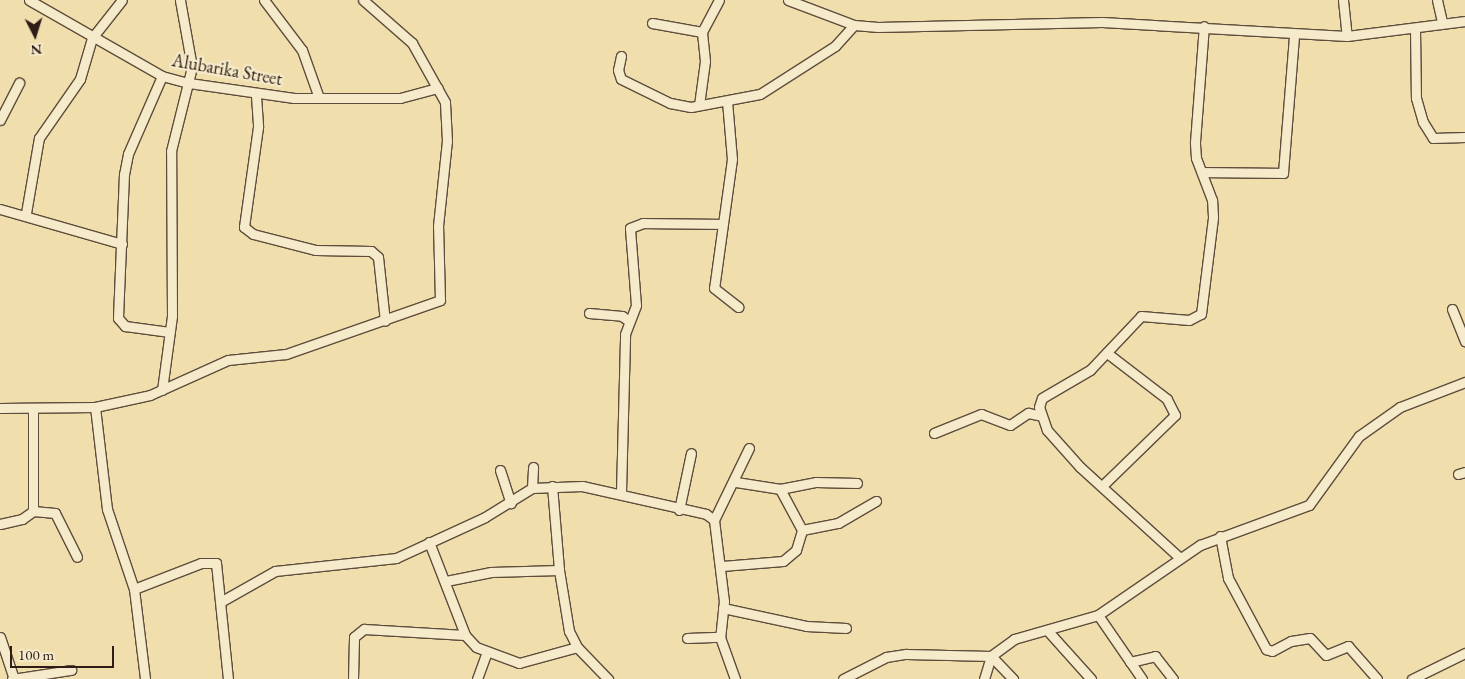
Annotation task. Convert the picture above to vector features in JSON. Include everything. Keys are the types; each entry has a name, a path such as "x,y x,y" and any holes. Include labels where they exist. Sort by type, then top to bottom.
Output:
{"street":[{"name":"Alubarika Street","path":"29,0 92,38 162,76 189,83 256,96 319,98 400,98 438,88"},
{"path":"26,213 39,138 80,79 92,38 122,0"},
{"path":"162,390 170,332 171,151 189,83 192,49 180,0"},
{"path":"264,0 302,50 319,98"},
{"path":"0,408 33,410 95,407 162,390 228,360 286,354 385,321 440,300 438,212 448,122 438,88 412,43 364,0"},
{"path":"699,106 705,61 702,32 719,0"},
{"path":"788,0 854,25 1204,26 1294,36 1347,36 1415,29 1442,22 1465,21"},
{"path":"1343,0 1347,36"},
{"path":"1436,0 1442,22"},
{"path":"652,23 702,32"},
{"path":"621,56 618,70 621,79 670,103 699,106 760,94 835,46 854,25"},
{"path":"1180,558 1102,486 1046,430 1038,408 1042,398 1078,379 1107,353 1141,316 1189,320 1200,314 1213,217 1212,200 1195,142 1204,26"},
{"path":"1415,29 1416,98 1423,122 1433,138 1465,137"},
{"path":"1203,172 1283,173 1294,36"},
{"path":"162,76 128,154 122,244 121,323 170,332"},
{"path":"0,120 19,83"},
{"path":"256,96 258,127 244,227 253,234 316,250 371,251 378,257 385,321"},
{"path":"727,101 732,160 714,288 738,307"},
{"path":"0,209 26,213 122,244"},
{"path":"621,492 624,354 629,321 636,305 630,228 643,223 722,224"},
{"path":"1452,309 1465,341"},
{"path":"588,313 622,316 629,321"},
{"path":"1102,486 1175,415 1167,399 1107,353"},
{"path":"984,679 992,656 1014,639 1098,615 1118,605 1180,558 1220,536 1309,505 1358,436 1400,407 1465,382"},
{"path":"95,407 107,509 134,588 145,679"},
{"path":"33,410 33,510"},
{"path":"934,433 981,414 1010,425 1028,413 1042,416"},
{"path":"735,679 720,637 723,608 722,566 714,520 736,482 749,448"},
{"path":"679,510 691,453"},
{"path":"532,488 533,467"},
{"path":"500,470 510,503"},
{"path":"736,482 780,489 816,482 857,483"},
{"path":"552,486 559,570 569,631 577,647 608,679"},
{"path":"222,601 274,571 346,561 381,562 429,542 510,503 532,488 552,486 621,492 679,510 706,514 714,520"},
{"path":"722,566 784,560 796,550 802,530 780,489"},
{"path":"802,530 838,523 876,501"},
{"path":"0,524 22,519 33,510 55,513 77,557"},
{"path":"1220,536 1228,578 1266,649 1272,651 1291,641 1310,638 1326,655 1348,646 1377,679"},
{"path":"429,542 446,581 465,636"},
{"path":"134,588 155,584 201,562 216,563 222,601 228,679"},
{"path":"446,581 491,572 559,570"},
{"path":"723,608 806,626 846,628"},
{"path":"1098,615 1142,679"},
{"path":"353,679 354,637 364,629 465,636 487,652 519,663 577,647"},
{"path":"1047,630 1091,679"},
{"path":"687,638 720,637"},
{"path":"0,638 13,679 72,670"},
{"path":"477,679 487,652"},
{"path":"1412,679 1465,653"},
{"path":"843,679 899,655 992,656 1013,679"},
{"path":"1130,662 1155,656 1173,679"}]}
